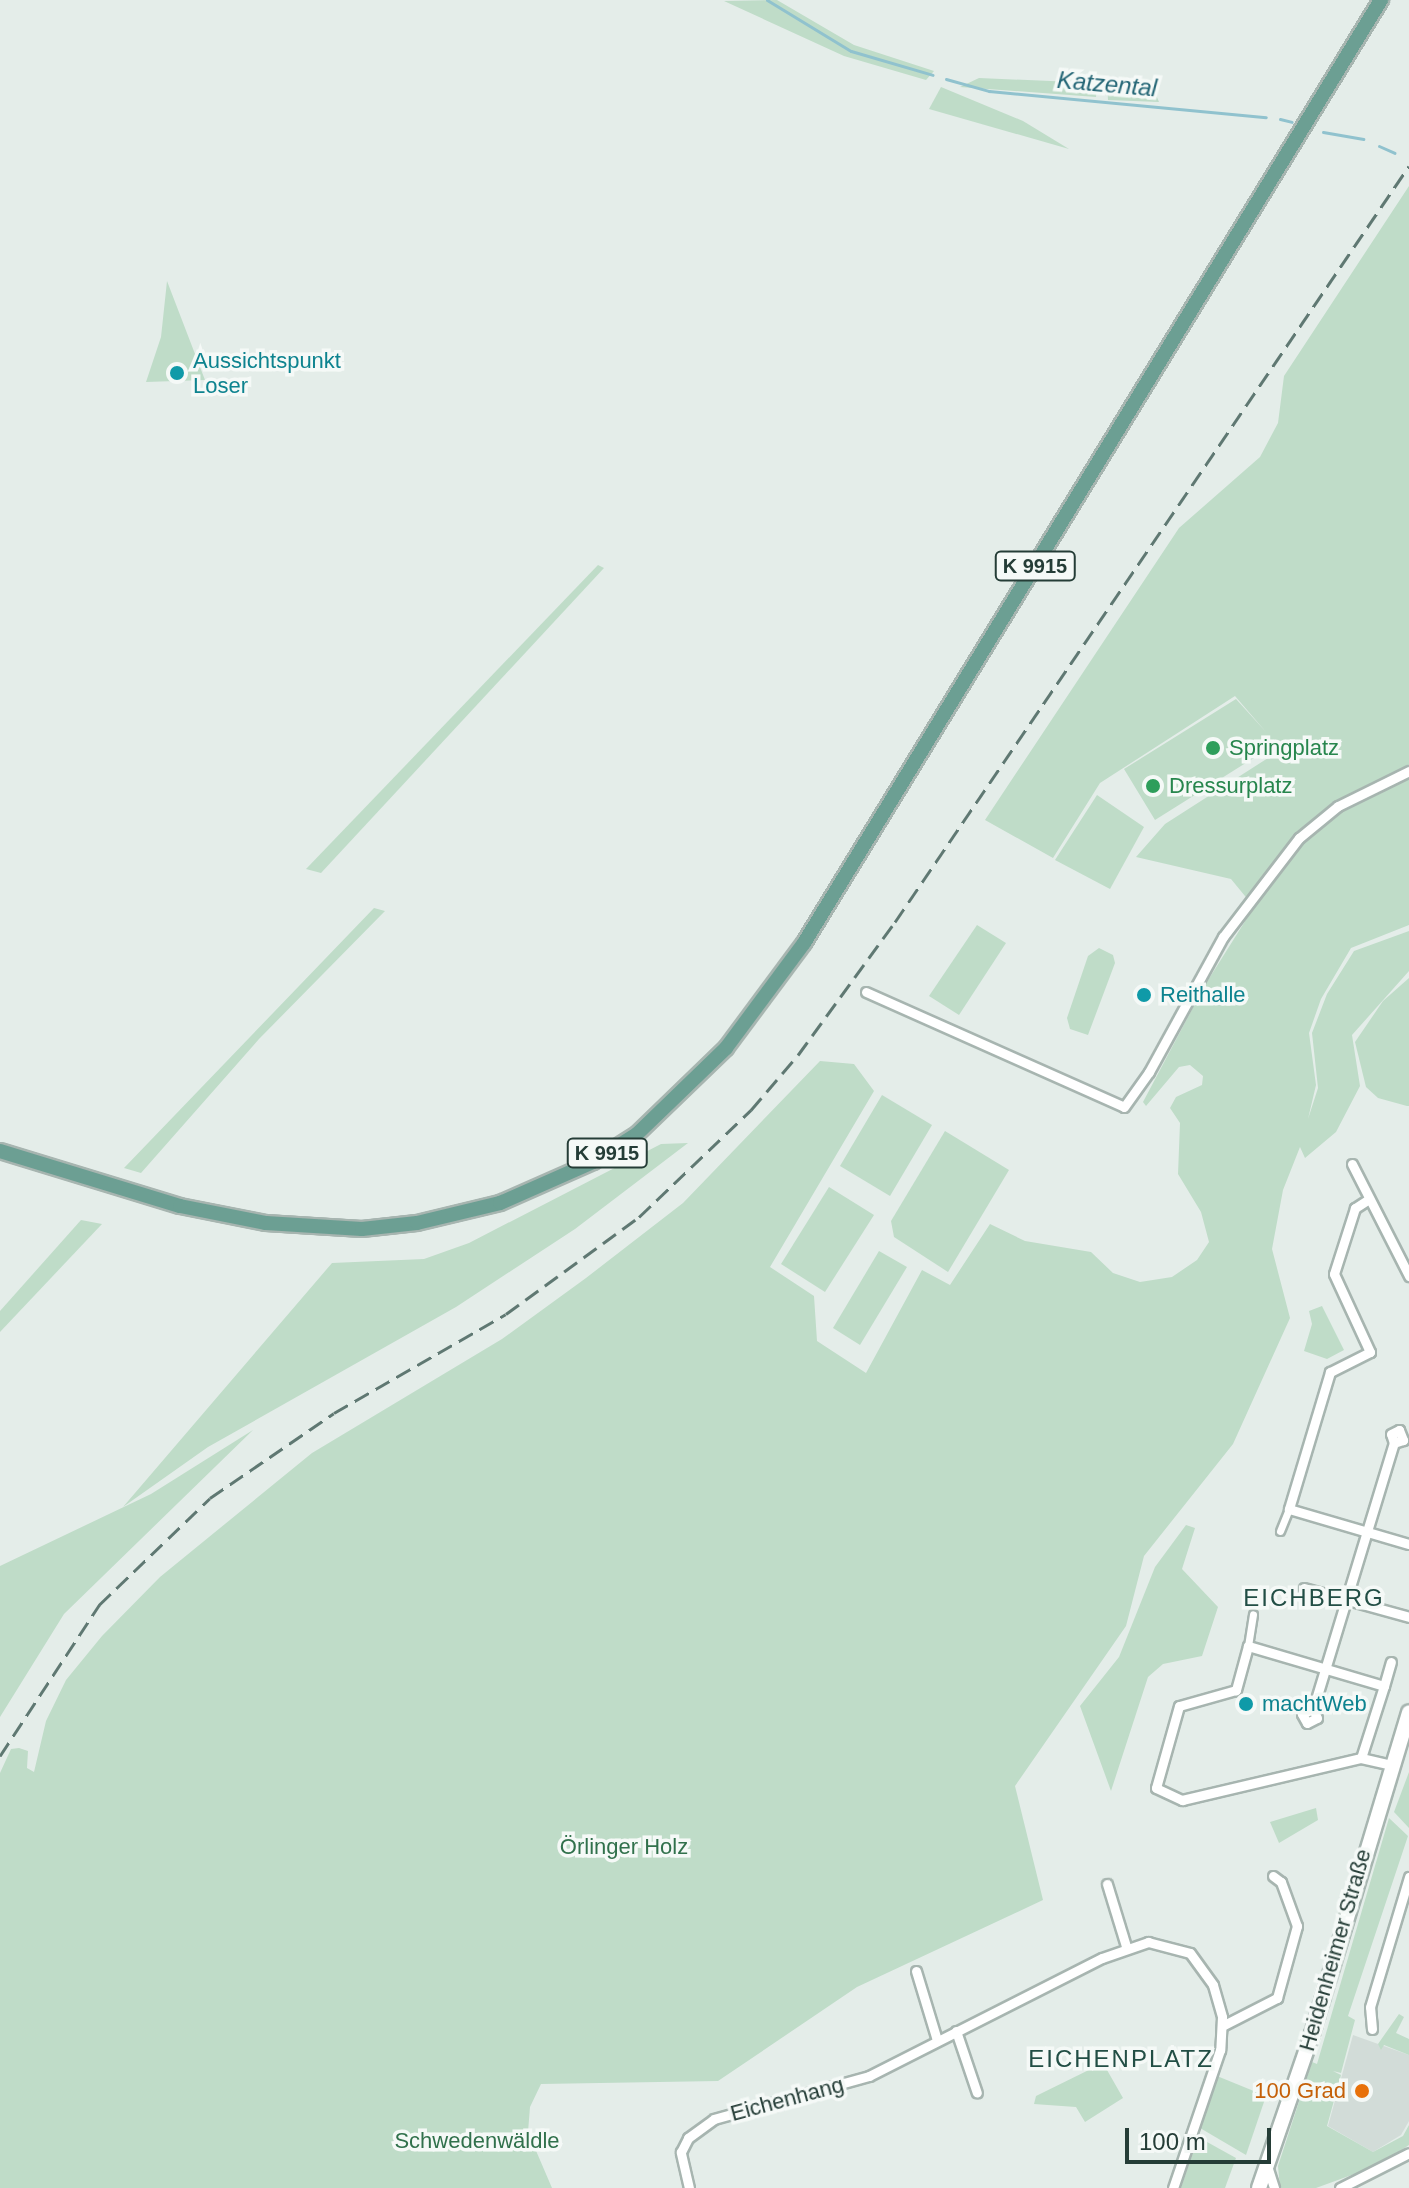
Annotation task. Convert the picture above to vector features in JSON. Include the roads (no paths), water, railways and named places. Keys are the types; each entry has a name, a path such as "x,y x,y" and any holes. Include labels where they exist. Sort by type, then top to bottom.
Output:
{"main road":[{"name":"K 9915","path":"0,1151 180,1206 266,1223 362,1229 465,1213 550,1183 637,1134 704,1072 787,969 1381,0"},
{"name":"Heidenheimer Straße","path":"1259,2188 1409,1712"}],"street":[{"path":"866,992 1124,1107 1149,1072 1223,937 1299,838 1338,806 1409,771"},
{"path":"1352,1164 1409,1276"},
{"path":"1280,1531 1330,1372 1370,1352 1334,1274 1355,1208 1369,1199"},
{"path":"1313,1709 1331,1671 1345,1599 1394,1443"},
{"path":"1289,1509 1409,1544"},
{"path":"1304,1588 1409,1617"},
{"path":"1253,1614 1236,1690 1179,1706 1156,1788 1182,1800 1361,1758 1392,1765"},
{"path":"1248,1646 1384,1686"},
{"path":"1361,1758 1391,1662"},
{"path":"1222,2026 1277,1998 1297,1926 1281,1882 1273,1876"},
{"path":"1372,2029 1370,2007 1409,1877"},
{"path":"1107,1884 1126,1946"},
{"name":"Eichenhang","path":"689,2188 681,2152 703,2125 853,2082 1126,1946 1160,1942 1190,1953 1213,1985 1222,2026 1220,2050 1173,2188"},
{"path":"916,1971 937,2040"},
{"path":"956,2031 977,2093"},
{"path":"1340,2188 1409,2153"},
{"path":"1267,2165 1274,2188"}],"waterway":[{"name":"Katzental","path":"767,0 851,51 933,75"},
{"name":"Katzental","path":"946,79 989,91 1266,117"},
{"name":"Katzental","path":"1280,119 1292,122"},
{"name":"Katzental","path":"1323,132 1363,139"},
{"name":"Katzental","path":"1379,146 1395,153"}],"railway":[{"path":"0,1756 99,1605 210,1498 334,1413 506,1314 639,1217 751,1110 798,1055 895,922 1409,166"}],"place":[{"name":"Aussichtspunkt Loser","path":"177,373"},
{"name":"Springplatz","path":"1213,748"},
{"name":"Dressurplatz","path":"1153,786"},
{"name":"Reithalle","path":"1144,995"},
{"name":"machtWeb","path":"1246,1704"},
{"name":"100 Grad","path":"1362,2091"}],"district":[{"name":"EICHBERG","path":"1314,1598"},
{"name":"EICHENPLATZ","path":"1121,2059"}],"park label":[{"name":"Örlinger Holz","path":"624,1847"},
{"name":"Schwedenwäldle","path":"477,2141"}]}
